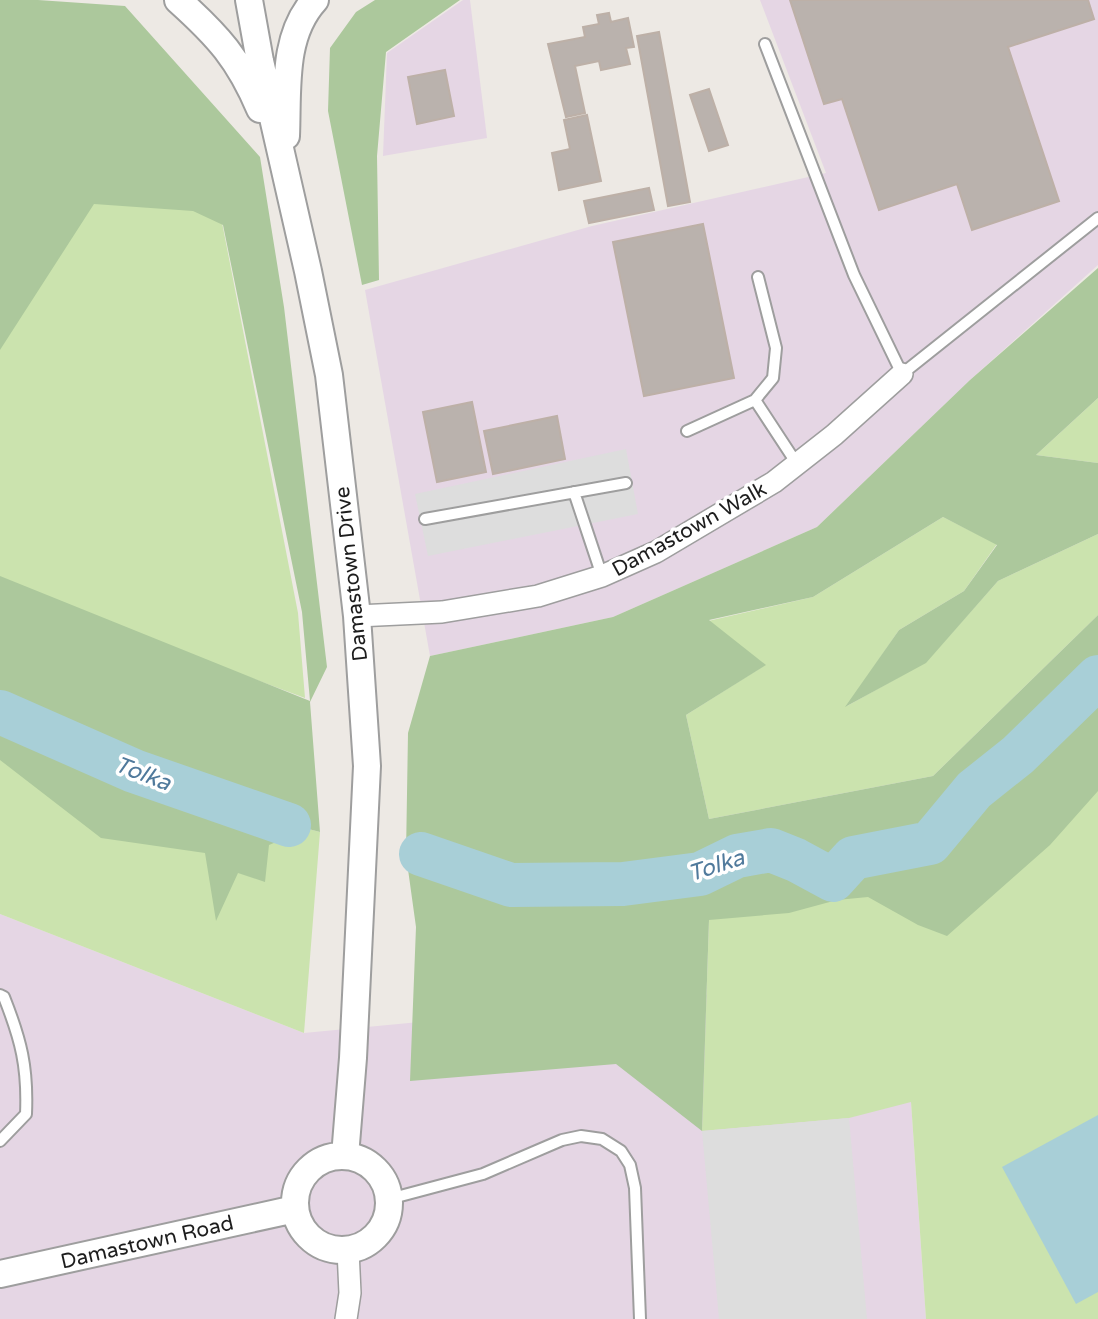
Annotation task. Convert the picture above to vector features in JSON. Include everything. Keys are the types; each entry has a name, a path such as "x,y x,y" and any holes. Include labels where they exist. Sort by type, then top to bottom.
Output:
{"street":[{"path":"178,0 231,52 253,93 284,166"},
{"name":"Damastown Drive","path":"249,0 329,375 357,616 367,766 353,1058 345,1156"},
{"path":"284,166 291,45 298,23 315,0"},
{"name":"Damastown Walk","path":"357,616 442,612 538,596 602,576 656,552 774,482 834,435 902,374"},
{"path":"345,1156 370,1165 379,1175 386,1186 387,1213 378,1232 362,1246 333,1250 307,1236 299,1224 295,1195 299,1182 318,1162 345,1156"},
{"name":"Damastown Road","path":"0,1275 295,1209"},
{"path":"346,1319 350,1293 348,1250"}],"lane":[{"path":"765,44 854,275 902,374 1098,218"},
{"path":"687,431 755,400 773,378 776,348 758,277"},
{"path":"755,400 797,464"},
{"path":"425,519 626,483"},
{"path":"573,492 602,576"},
{"path":"0,995 4,997 20,1038 27,1081 26,1114 0,1141"},
{"path":"388,1199 483,1174 562,1140 580,1136 602,1139 621,1151 630,1165 635,1188 640,1319"}],"shaded area":[{"path":"463,0 470,0 487,138 383,156 387,53"},
{"path":"760,0 1098,0 1098,265 970,380 817,527 613,617 430,656 365,290 592,226 826,173"},
{"path":"626,449 638,514 428,556 415,494"},
{"path":"0,914 304,1033 829,983 911,1102 926,1319 0,1319"},
{"path":"849,1118 867,1319 719,1319 702,1131"}],"green space":[{"path":"0,0 125,6 260,157 284,307 327,667 310,702 320,832 297,826 293,835 269,845 265,882 238,873 216,921 205,853 101,838 0,760 0,576 310,701 302,612 223,225 193,211 94,204 0,350"},
{"path":"375,0 460,0 386,52 377,156 379,280 362,285 328,111 330,48 356,12"},
{"path":"0,52 204,130 298,613 305,698 0,584"},
{"path":"1098,268 1098,398 1036,455 1098,463 1098,534 998,581 926,663 845,707 899,630 964,591 997,545 943,517 813,597 709,620 766,665 686,715 709,819 933,776 1098,615 1098,791 1050,845 947,936 918,925 868,897 837,900 789,913 709,920 702,1131 616,1064 410,1081 416,927 406,855 408,733 430,656 613,617 817,527 970,380"},
{"path":"1098,398 1098,463 1036,455"},
{"path":"943,517 997,544 964,591 899,630 847,706 926,662 998,581 1098,534 1098,615 933,776 709,819 686,715 765,665 708,621 813,597"},
{"path":"1098,700 1098,1319 926,1319 911,1102 849,1118 702,1131 709,920"},
{"path":"0,733 320,832 304,1033 0,914"}],"water":[{"path":"1098,1115 1098,1292 1076,1304 1002,1167"}],"building":[{"path":"790,0 1088,0 1094,19 1008,47 1059,201 972,230 957,184 879,210 842,99 824,104"},
{"path":"609,13 611,22 628,18 634,47 626,48 630,64 601,70 599,61 575,66 585,113 566,117 548,44 585,37 583,27 599,24 597,15"},
{"path":"659,32 690,202 668,206 637,36"},
{"path":"445,70 454,116 417,124 408,77"},
{"path":"709,89 728,145 709,151 690,95"},
{"path":"587,115 601,181 559,190 552,153 570,149 564,120"},
{"path":"649,188 654,210 589,223 584,201"},
{"path":"703,224 734,378 644,396 613,242"},
{"path":"472,402 486,472 437,482 423,412"},
{"path":"557,416 565,459 493,474 484,431"}],"waterway":[{"name":"Tolka","path":"421,854 511,885 623,884 700,874 737,856 771,850 833,880 853,858 930,843 974,790 1018,755 1098,677"},
{"name":"Tolka","path":"0,712 134,771 289,825"}]}
